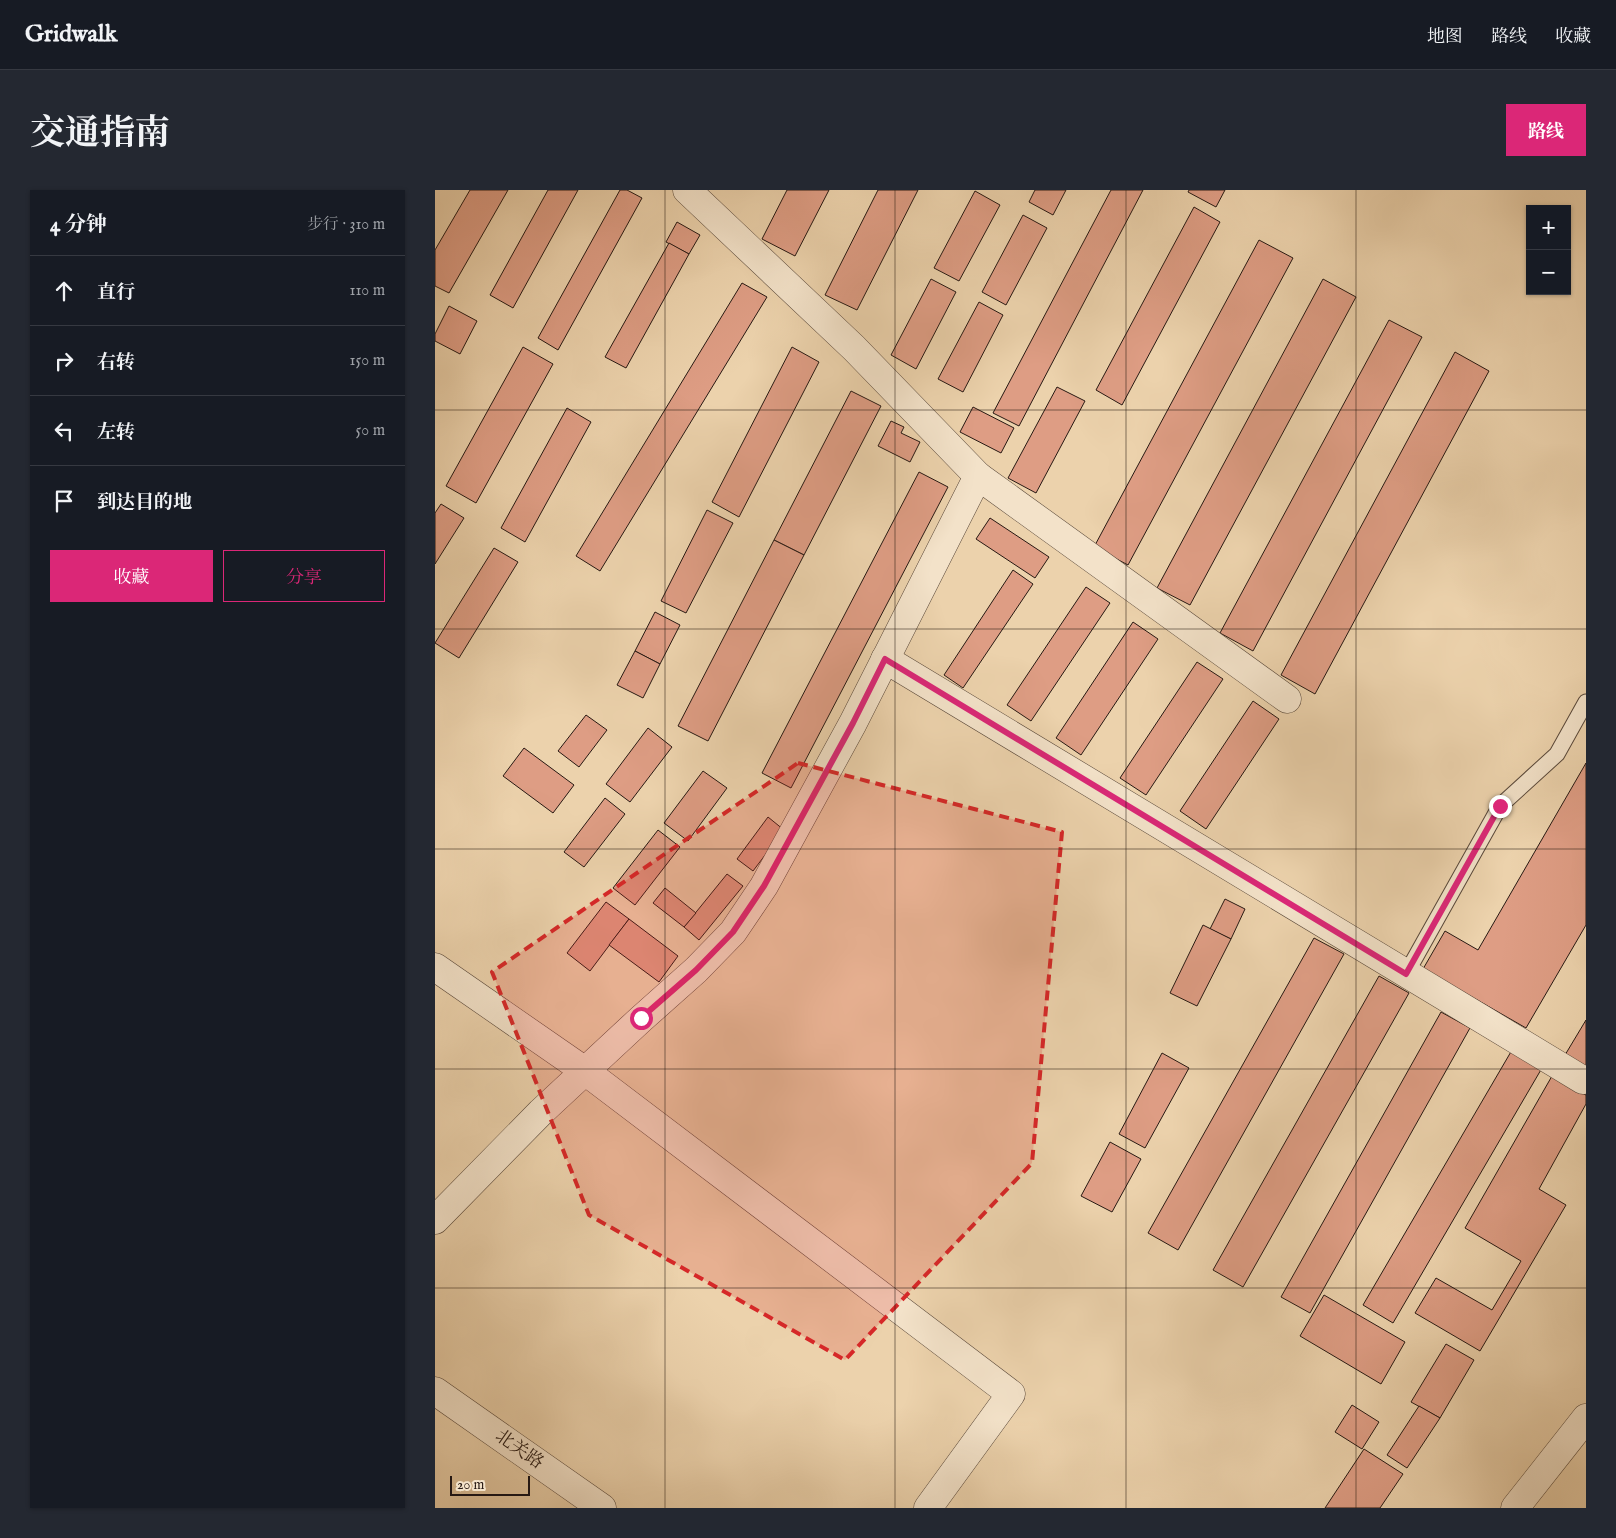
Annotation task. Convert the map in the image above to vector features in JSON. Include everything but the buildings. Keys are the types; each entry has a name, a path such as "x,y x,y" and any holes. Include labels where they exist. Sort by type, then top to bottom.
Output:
{"street":[{"path":"687,190 854,348 978,476 1287,699"},
{"path":"435,1220 541,1112 696,970 733,932 764,886 853,723 978,476"},
{"path":"885,659 1583,1080"},
{"path":"435,967 585,1071 1011,1394 928,1508"},
{"name":"北关路","path":"435,1391 603,1508"},
{"path":"1515,1508 1586,1418"}],"lane":[{"path":"1406,974 1500,806 1557,754 1586,702"}],"highlighted area":[{"path":"798,763 1062,832 1032,1163 845,1360 589,1215 492,972"}],"route":[{"path":"641,1018 696,970 733,932 764,886 853,723 885,659 1406,974 1500,806"}]}
